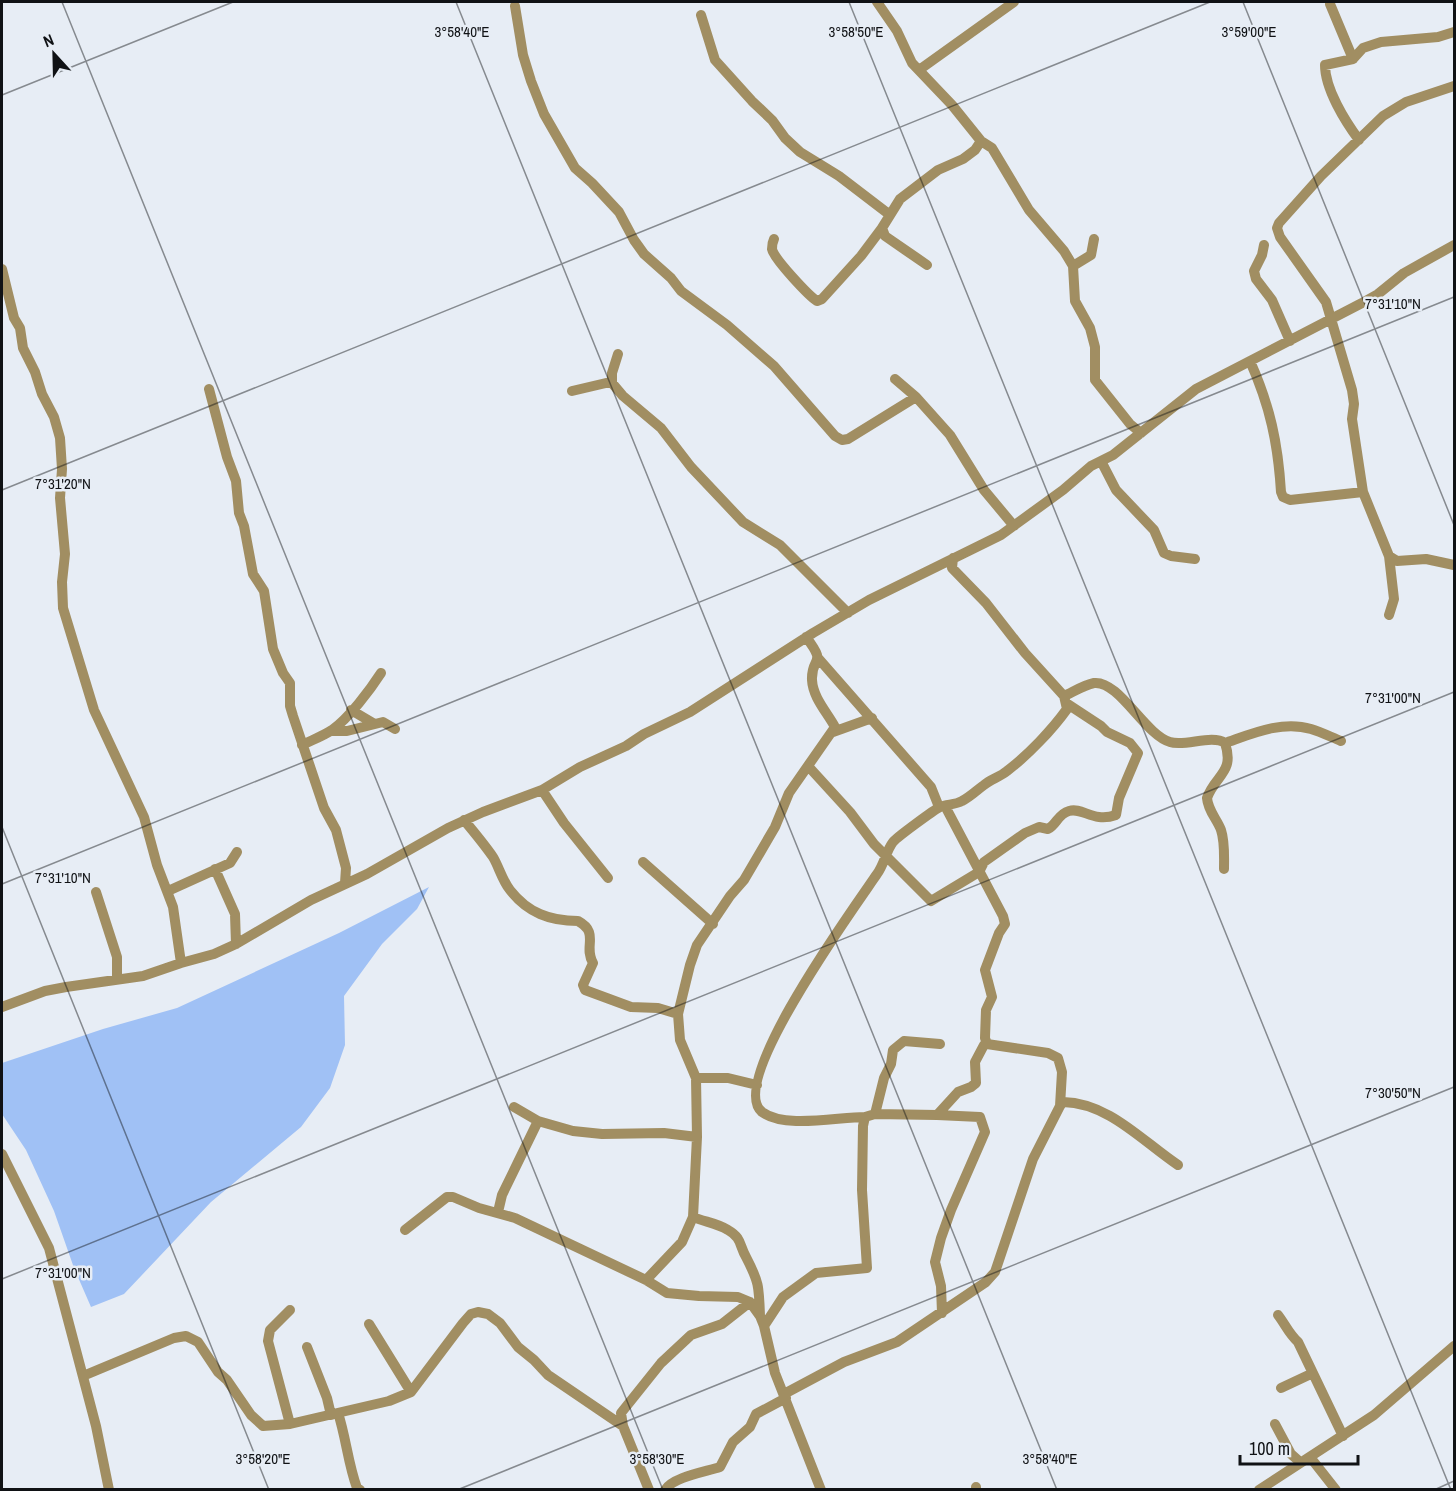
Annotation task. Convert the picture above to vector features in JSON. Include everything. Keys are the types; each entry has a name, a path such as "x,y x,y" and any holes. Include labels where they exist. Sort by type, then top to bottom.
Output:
{"street":[{"path":"877,2 897,31 912,63 952,105 981,141 992,148 1029,210 1064,251 1073,266 1075,301 1090,328 1095,347 1095,380 1130,424 1141,433"},
{"path":"919,70 1014,2"},
{"path":"1330,4 1353,59"},
{"path":"515,6 523,55 531,81 544,114 567,156 575,168 619,212 644,254 681,291 727,325 774,366 835,436 842,440 856,435 916,397"},
{"path":"701,15 715,60 772,120 785,138 800,152 848,182 890,215"},
{"path":"1359,140 1348,124 1325,76 1325,65 1353,59 1363,48 1381,42 1438,37 1455,32"},
{"path":"1389,615 1394,599 1389,556 1363,492 1353,419 1352,390 1322,293 1292,255 1277,228 1321,176 1383,116 1406,102 1455,86"},
{"path":"774,239 772,248 774,254 814,300 818,301 861,256 900,199 938,170 963,159 975,150 981,141"},
{"path":"882,228 885,236 927,265"},
{"path":"1073,266 1091,255 1094,239"},
{"path":"1264,245 1262,255 1254,270 1256,279 1272,300 1290,341"},
{"path":"2,1007 45,992 143,976 214,954 236,944 311,900 367,874 423,841 465,820 542,790 580,767 626,746 644,734 690,712 806,637 848,613 1014,526 1063,490 1086,469 1113,455 1196,389 1378,294 1404,273 1455,245"},
{"path":"2,269 14,318 20,328 23,348 54,417 60,438 62,469 60,498 65,554 62,582 63,608 94,710 144,817 150,845 173,907 181,963"},
{"path":"618,354 612,373 612,383 623,396 661,428 692,467 744,522 780,545 848,613"},
{"path":"1250,361 1270,415 1278,452 1283,497 1290,500 1363,492"},
{"path":"895,379 916,397 950,435 984,490 1014,526"},
{"path":"572,391 612,383"},
{"path":"209,389 227,457 236,480 239,513 244,526 253,574 264,591 273,649 290,683 290,706 302,745 324,808 336,830 346,868 345,883"},
{"path":"1101,461 1116,490 1154,530 1164,553 1195,559"},
{"path":"1389,556 1398,561 1426,559 1455,565"},
{"path":"808,766 850,812 874,844 931,901 979,872 984,862 1000,849 1032,829 1051,828 1057,818 1067,811 1074,810 1107,818 1116,815 1119,798 1138,753 1130,743 1107,732 1065,700 986,603 952,568 953,558"},
{"path":"646,1280 681,1242 693,1217 696,1078 680,1040 678,1014 690,965 697,945 730,896 744,880 775,827 789,793 835,727 821,705 812,680 818,658 817,652 806,637"},
{"path":"818,658 931,787 1003,916 1005,924 999,933 985,970 992,997 986,1010 985,1038 987,1044"},
{"path":"302,745 341,723 381,673"},
{"path":"1065,700 1092,684 1098,683 1118,694 1148,726 1165,740 1176,743 1214,740 1225,743 1263,730 1291,726 1310,728 1341,741"},
{"path":"942,1313 935,1262 951,1210 985,1132 980,1117 937,1115 870,1116 795,1121 778,1119 762,1111 757,1105 755,1099 757,1085 768,1050 790,1006 879,872 894,841 942,806 963,800 986,783 1007,772 1059,720 1067,709 1065,700"},
{"path":"351,710 373,723"},
{"path":"833,732 872,718"},
{"path":"330,731 347,731 383,722 395,729"},
{"path":"1224,869 1224,839 1207,798 1229,759 1225,743"},
{"path":"542,790 564,823 608,878"},
{"path":"465,820 491,854 510,891 539,914 561,921 578,921 591,933 590,957 593,963 583,985 585,990 631,1007 658,1008 678,1014"},
{"path":"168,891 230,863 237,852"},
{"path":"644,862 713,924"},
{"path":"215,869 235,914 236,944"},
{"path":"96,892 117,957 117,979"},
{"path":"764,1326 783,1297 816,1273 867,1268 862,1190 863,1126 870,1116 893,1050 904,1041 940,1044"},
{"path":"937,1115 958,1092 976,1083 975,1062 984,1045 987,1044 1048,1053 1058,1058 1062,1072 1060,1106"},
{"path":"696,1078 728,1078 757,1085"},
{"path":"665,1490 668,1484 679,1479 720,1467 733,1442 750,1427 756,1414 844,1362 897,1342 986,1282 995,1272 1033,1160 1063,1102 1082,1104 1102,1111 1178,1165"},
{"path":"514,1107 538,1121 573,1131 603,1134 656,1133 696,1137"},
{"path":"498,1212 502,1195 538,1121"},
{"path":"2,1154 49,1248 83,1376 109,1490"},
{"path":"405,1230 447,1197 453,1197 478,1208 515,1218 646,1280 667,1293 738,1297 750,1302 764,1326 775,1373 821,1490"},
{"path":"693,1217 728,1230 741,1242 745,1256 758,1280 760,1316"},
{"path":"649,1490 623,1426 621,1413 662,1363 691,1335 722,1324 750,1302"},
{"path":"290,1310 270,1330 268,1341 290,1424"},
{"path":"83,1376 174,1338 186,1336 198,1342 251,1415 263,1426 290,1424 389,1401 411,1392 463,1323 471,1314 481,1312 500,1323 518,1347 548,1375 623,1426"},
{"path":"1278,1316 1298,1342 1343,1436"},
{"path":"369,1324 411,1392"},
{"path":"307,1347 334,1414 343,1427 353,1479 360,1490"},
{"path":"1259,1490 1343,1436 1401,1393 1455,1347"},
{"path":"1281,1388 1313,1373"},
{"path":"1275,1424 1291,1454 1305,1459 1336,1490"}],"water":[{"path":"429,887 417,909 382,944 344,996 345,1045 330,1088 301,1127 211,1202 124,1294 91,1307 74,1268 54,1211 26,1150 2,1114 2,1063 103,1029 177,1008 339,933"}]}
